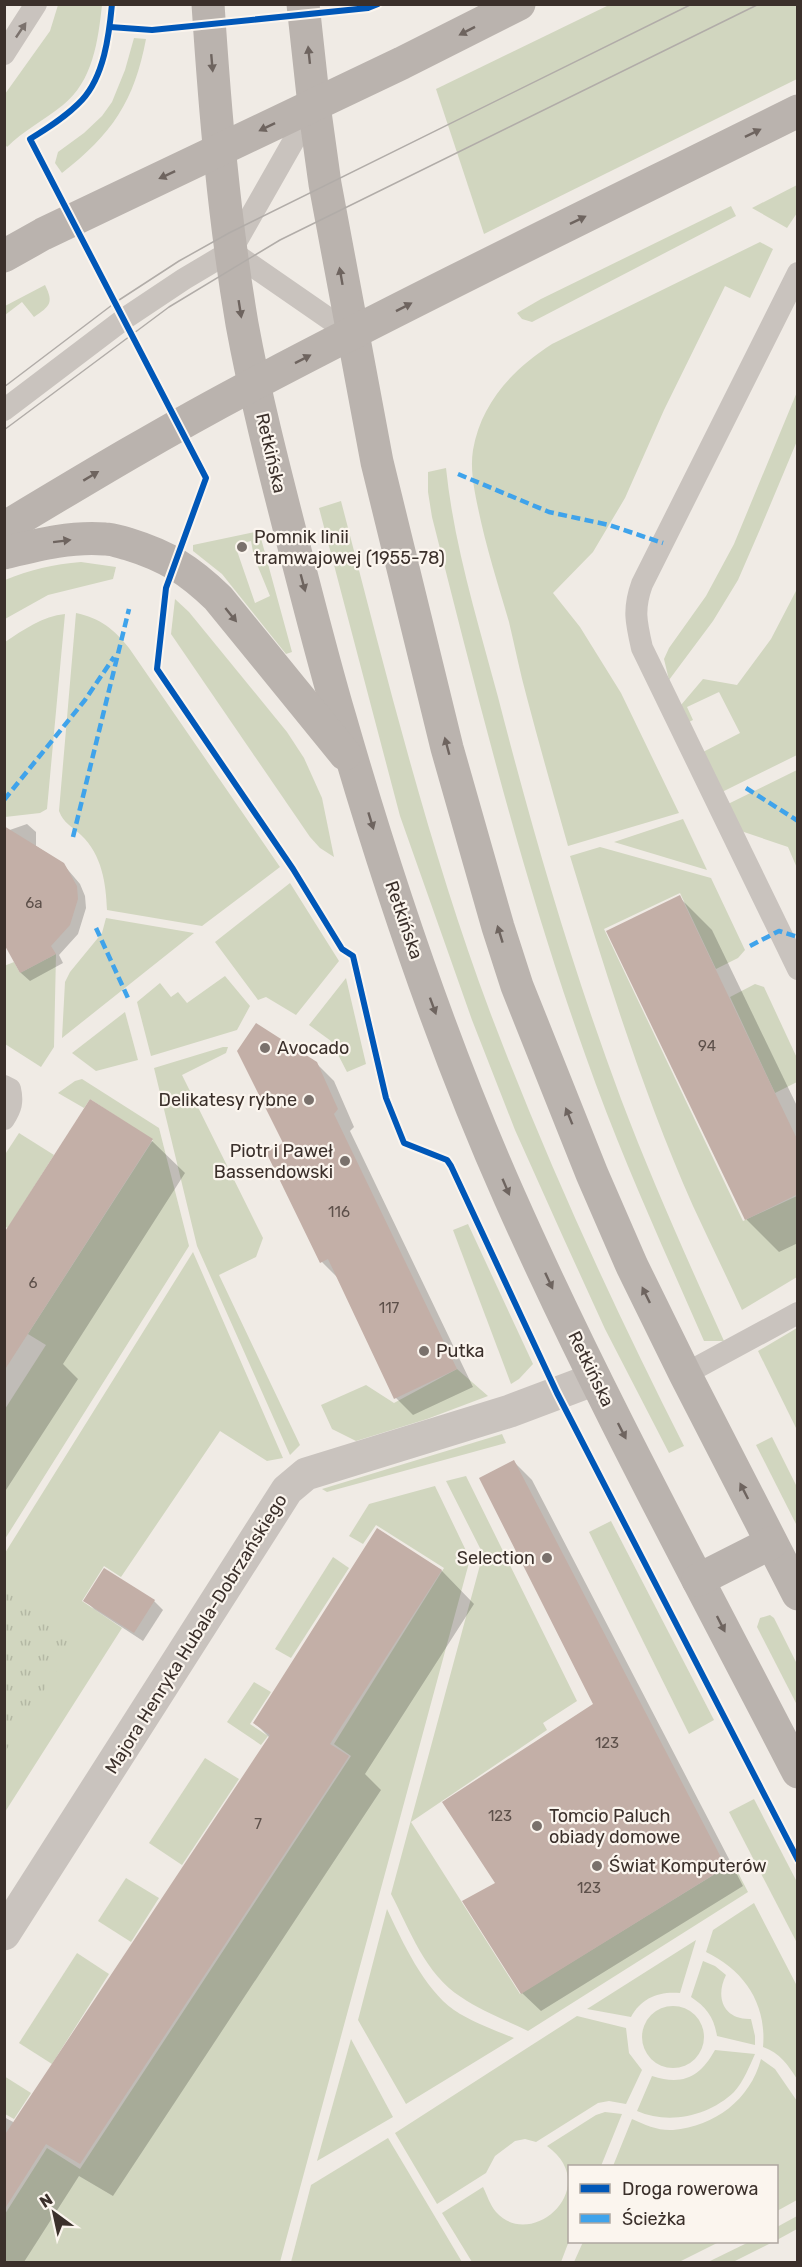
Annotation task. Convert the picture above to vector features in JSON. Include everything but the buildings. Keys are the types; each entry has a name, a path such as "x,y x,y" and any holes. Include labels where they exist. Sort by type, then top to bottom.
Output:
{"street":[{"name":"Retkińska","path":"208,4 231,251 255,384 283,504 324,661 354,765 406,928 448,1047 510,1198 595,1379 798,1772"},
{"path":"303,4 314,105 351,334 386,506 447,748 507,957 592,1174 632,1266 798,1594"},
{"path":"4,256 53,229 314,105 519,4"},
{"path":"4,528 179,425 255,384 798,111"},
{"path":"4,553 60,541 107,538 146,550 183,568 196,576 218,598 354,765"},
{"name":"Majora Henryka Hubala-Dobrzańskiego","path":"4,1934 294,1482 306,1474 510,1411 595,1379"},
{"path":"698,1580 771,1543"}],"lane":[{"path":"4,54 36,4"},
{"path":"4,410 124,319 231,251 314,105"},
{"path":"231,251 351,334"},
{"path":"798,273 642,584 636,601 635,617 642,648 798,969"},
{"path":"4,1086 10,1089 12,1107 4,1119"},
{"path":"685,1374 798,1312"}],"green space":[{"path":"58,5 102,5 92,60 73,95 7,147 4,143 5,94 50,31"},
{"path":"609,5 797,5 797,79 484,234 436,89"},
{"path":"134,38 146,39 135,81 127,99 118,115 95,144 62,173 55,163 58,152 84,133 102,116 112,102 125,70"},
{"path":"797,185 797,213 787,228 752,208"},
{"path":"731,206 736,216 532,322 522,319 517,313 541,299"},
{"path":"760,242 773,249 750,298 725,286 664,410 625,498 593,552 553,593 580,627 621,693 679,813 568,846 481,523 472,472 472,457 477,433 491,402 501,389 524,364 552,344"},
{"path":"45,285 50,300 49,304 34,317 22,302 5,315 5,306"},
{"path":"797,392 797,441 738,580 713,621 669,680 664,659 669,648 706,596 734,544"},
{"path":"446,468 467,584 554,900 603,1050 633,1130 724,1341 704,1341 627,1165 563,991 503,789 432,517 428,472"},
{"path":"341,501 427,823 468,949 511,1067 557,1177 631,1339 684,1446 669,1453 605,1329 515,1130 472,1020 400,816 319,508"},
{"path":"259,531 292,652 286,654 222,574 193,551 193,545","holes":["251,541 254,557 270,596 255,603 235,545"]},
{"path":"81,562 116,567 113,579 48,595 5,619 5,580 42,568"},
{"path":"797,589 797,755 722,792 703,752 740,733 719,692 687,707 693,720 689,722 681,705 703,679 737,685 771,639"},
{"path":"175,599 189,612 287,732 304,758 322,798 334,857 320,848 310,837 171,634"},
{"path":"76,613 106,625 129,648 280,867 202,926 107,910 104,880 94,851 66,822 59,811"},
{"path":"65,614 47,809 40,813 5,817 5,642 41,621"},
{"path":"797,770 797,868 788,847 741,831 728,804"},
{"path":"683,819 707,870 614,842"},
{"path":"600,847 711,878 745,950 738,958 716,969 680,893 604,929 743,1221 797,1196 797,1277 742,1310 693,1206 658,1120 626,1033 570,856"},
{"path":"290,883 339,961 296,1015 266,997 258,1000 215,942"},
{"path":"106,918 194,933 62,1038 65,982 70,972 102,933"},
{"path":"56,954 54,1047 41,1067 5,1044 4,966 14,962 20,973"},
{"path":"225,976 250,1006 237,1030 151,1056 137,1002 160,983 171,997 178,992 187,1003"},
{"path":"346,978 366,1064 347,1072 331,1041 309,1025"},
{"path":"755,984 764,987 797,1058 797,1082 775,1093 730,997"},
{"path":"125,1012 138,1060 96,1071 72,1053"},
{"path":"228,1047 226,1053 182,1075 263,1238 256,1257 219,1275 300,1445 290,1455 197,1246 154,1068"},
{"path":"82,1079 159,1128 189,1246 5,1539 5,1409 46,1345 28,1334 153,1140 90,1099 84,1108 58,1093"},
{"path":"19,1133 54,1155 8,1228 4,1226 4,1156"},
{"path":"468,1224 533,1364 511,1384 453,1230"},
{"path":"193,1252 283,1458 267,1461 220,1431 121,1577 104,1566 82,1601 122,1628 5,1812 5,1553"},
{"path":"797,1328 797,1430 758,1351"},
{"path":"457,1369 488,1396 427,1419 356,1441 332,1429 321,1405 366,1385 394,1403"},
{"path":"502,1434 506,1443 327,1492 322,1489"},
{"path":"772,1437 797,1487 797,1526 756,1445"},
{"path":"466,1476 577,1701 543,1723 547,1730 411,1822 520,1994 733,1863 748,1892 528,2031 477,2007 448,1987 428,1964 391,1894 483,1554 446,1481"},
{"path":"435,1486 470,1559 280,2262 5,2262 5,2214 47,2148 80,2169 351,1756 334,1744 444,1568 376,1525 363,1544 349,1536 369,1504"},
{"path":"611,1521 714,1720 689,1734 589,1532"},
{"path":"333,1557 349,1568 291,1658 275,1649"},
{"path":"5,1587 79,1635 5,1752"},
{"path":"770,1615 774,1618 797,1664 797,1705 757,1627 760,1618"},
{"path":"254,1682 271,1692 250,1724 268,1736 261,1745 227,1722"},
{"path":"205,1758 239,1779 182,1865 149,1843"},
{"path":"754,1799 797,1882 797,1943 729,1812"},
{"path":"126,1878 159,1898 131,1942 98,1921"},
{"path":"754,1903 797,1986 797,2079 779,2056 763,2047 761,2017 750,1990 732,1968 706,1952 713,1930"},
{"path":"387,1909 415,1964 443,2001 454,2010 483,2026 514,2038 406,2104 358,2020"},
{"path":"696,1940 680,1993 665,1993 651,1997 635,2010 631,2017 587,2009"},
{"path":"77,1953 109,1974 52,2064 19,2043"},
{"path":"703,1961 715,1966 726,1975 721,1991 724,2006 734,2016 751,2019 755,2045 717,2036 714,2023 708,2013 691,1997"},
{"path":"667,2006 679,2006 695,2015 702,2025 704,2037 702,2049 695,2059 679,2068 667,2068 656,2063 647,2054 642,2043 642,2031 647,2020 656,2011"},
{"path":"577,2016 626,2028 629,2053 642,2070 626,2104 609,2101 598,2103 536,2142 525,2139 515,2141 495,2156 486,2173 437,2204 395,2133"},
{"path":"351,2039 393,2117 317,2161"},
{"path":"715,2050 755,2054 741,2083 724,2100 713,2107 688,2116 662,2117 637,2111 652,2076 673,2080 690,2077 703,2067"},
{"path":"761,2059 775,2069 797,2101 797,2200 778,2210 778,2165 613,2165 632,2119 663,2130 703,2123 729,2108 749,2087"},
{"path":"4,2076 31,2093 14,2119 5,2114"},
{"path":"605,2112 622,2114 601,2165 568,2165 568,2179 563,2162 547,2146 596,2115"},
{"path":"388,2138 462,2262 291,2262 311,2185"},
{"path":"568,2179 568,2243 561,2262 472,2262 442,2213 483,2187 496,2212 511,2222 527,2224 543,2220 556,2209 565,2195"},
{"path":"797,2216 797,2229 778,2239 778,2226"},
{"path":"583,2243 717,2243 679,2262 574,2262"},
{"path":"747,2243 771,2243 733,2262 708,2262"}],"tram line":[{"path":"4,387 116,302 179,261 229,233 692,4"},
{"path":"4,430 169,307 280,240 759,4"}],"marked path":[{"path":"458,474 549,512 609,525 663,543"},
{"path":"73,837 129,609"},
{"path":"4,800 85,700 114,657"},
{"path":"746,788 798,821"},
{"path":"96,928 128,998"},
{"path":"750,946 779,931 798,937"}],"cycle path":[{"path":"112,4 104,55 96,79 82,100 70,111 30,139 206,478 166,588 157,669 293,869 342,949 353,956 386,1098 404,1143 447,1160 451,1166 557,1393 798,1860"},
{"path":"110,27 152,30 368,8 378,4"}],"place":[{"name":"Pomnik linii tramwajowej (1955-78)","path":"242,547"},
{"name":"Avocado","path":"265,1048"},
{"name":"Delikatesy rybne","path":"309,1100"},
{"name":"Piotr i Paweł Bassendowski","path":"345,1161"},
{"name":"Putka","path":"424,1351"},
{"name":"Selection","path":"547,1558"},
{"name":"Tomcio Paluch obiady domowe","path":"537,1826"},
{"name":"Świat Komputerów","path":"597,1866"}]}
